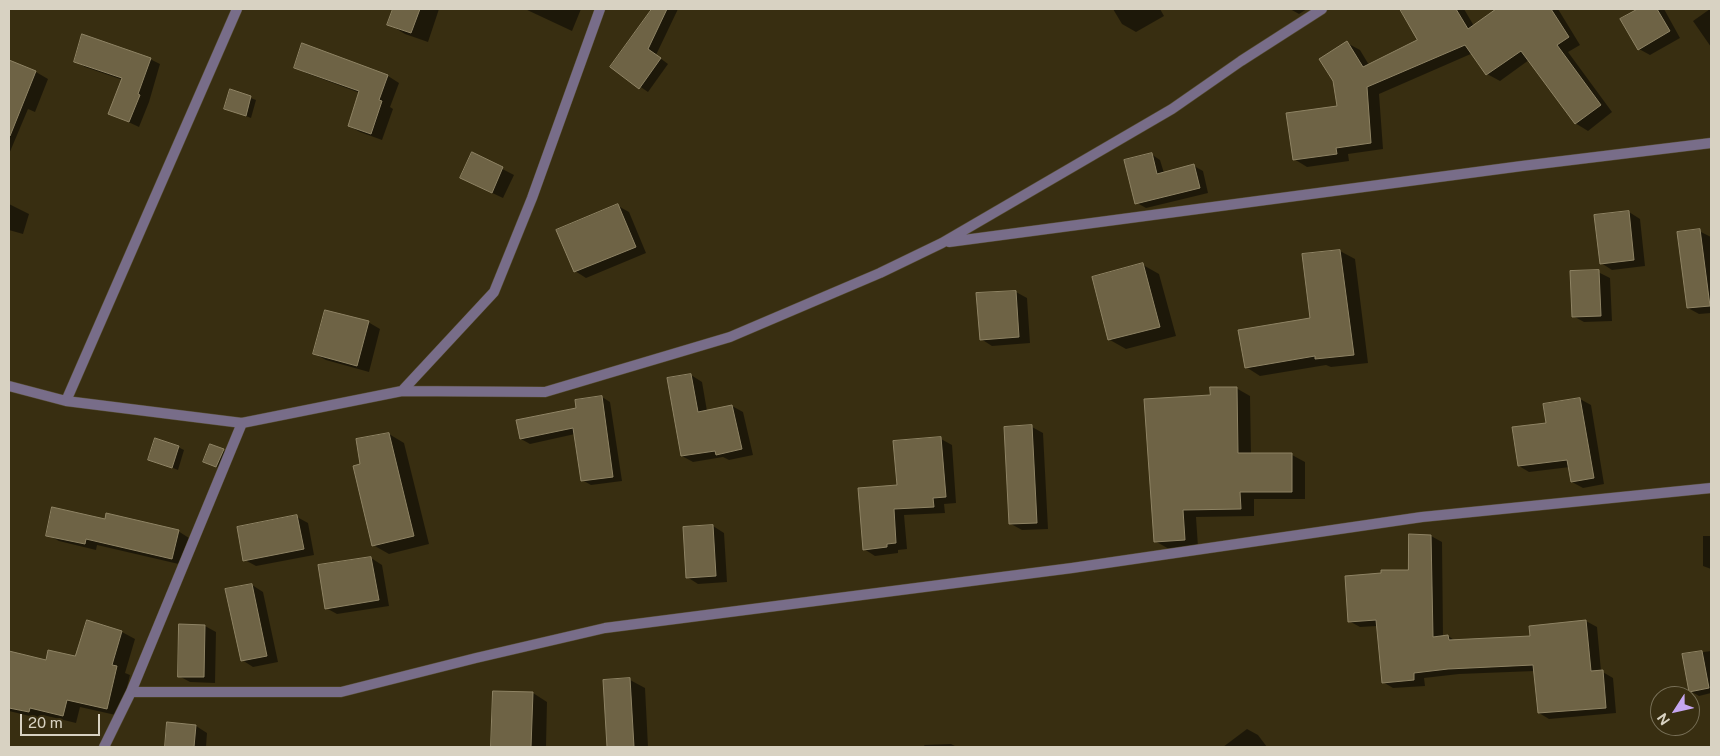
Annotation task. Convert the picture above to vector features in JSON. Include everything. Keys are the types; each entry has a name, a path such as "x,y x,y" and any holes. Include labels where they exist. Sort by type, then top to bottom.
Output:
{"street":[{"path":"66,401 237,9"},
{"path":"402,391 494,292 532,198 600,9"},
{"path":"9,386 66,401 242,423 402,391 545,392 730,337 880,273 942,243 1172,109 1241,61 1322,9"},
{"path":"942,243 1512,167 1711,143"},
{"path":"104,747 131,692 242,423"},
{"path":"131,692 341,692 605,628 1072,568 1422,517 1711,488"}],"building":[{"path":"393,9 420,9 411,33 387,25"},
{"path":"652,9 667,9 648,49 661,58 639,89 610,67"},
{"path":"1400,9 1456,9 1468,29 1496,9 1551,9 1569,37 1557,45 1601,105 1575,124 1521,51 1486,75 1465,45 1367,87 1371,143 1336,148 1337,154 1293,160 1286,113 1337,106 1333,81 1319,59 1347,41 1363,67 1417,40"},
{"path":"1638,9 1657,9 1670,31 1638,50 1620,19"},
{"path":"82,34 151,58 138,94 140,95 129,122 108,114 122,78 74,62"},
{"path":"302,43 388,75 379,100 382,101 371,134 348,126 359,91 294,68"},
{"path":"9,60 36,71 10,136 9,136"},
{"path":"230,89 251,96 246,116 224,109"},
{"path":"472,152 503,167 492,193 460,178"},
{"path":"1152,153 1157,174 1194,164 1200,188 1135,204 1124,160"},
{"path":"618,204 636,247 574,272 556,230"},
{"path":"1629,211 1634,260 1600,264 1594,215"},
{"path":"1700,229 1710,306 1687,308 1677,232"},
{"path":"1340,250 1354,355 1315,359 1315,356 1245,368 1238,330 1310,318 1302,254"},
{"path":"1143,263 1160,327 1108,340 1092,277"},
{"path":"1599,270 1601,316 1572,317 1570,271"},
{"path":"1016,291 1019,337 980,340 976,293"},
{"path":"325,310 369,321 357,366 313,354"},
{"path":"691,374 698,412 732,405 742,449 716,455 715,451 681,456 667,378"},
{"path":"1210,387 1237,387 1238,453 1292,453 1292,492 1240,492 1241,509 1183,510 1185,540 1154,542 1144,399 1210,395"},
{"path":"602,396 613,477 581,481 573,428 520,439 516,420 576,408 575,400"},
{"path":"1580,398 1594,478 1571,482 1567,460 1518,466 1512,427 1546,423 1543,404"},
{"path":"1032,425 1037,523 1009,524 1004,427"},
{"path":"389,433 414,536 372,546 353,466 360,464 356,439"},
{"path":"941,437 946,497 933,498 934,507 894,509 896,543 887,544 887,547 863,550 858,488 897,485 893,441"},
{"path":"155,438 179,446 172,468 148,460"},
{"path":"210,444 224,449 216,467 203,462"},
{"path":"52,507 105,519 106,513 179,530 172,559 86,539 85,544 46,536"},
{"path":"297,515 304,549 243,561 237,527"},
{"path":"713,525 716,576 686,578 683,527"},
{"path":"1409,534 1431,535 1433,637 1448,635 1449,640 1530,636 1529,626 1586,620 1591,671 1603,670 1606,708 1538,713 1533,665 1448,669 1414,673 1414,680 1382,683 1376,620 1348,622 1345,576 1381,573 1381,570 1408,570"},
{"path":"371,557 379,600 325,609 318,565"},
{"path":"252,584 267,656 241,661 225,589"},
{"path":"87,620 122,631 112,665 117,666 107,709 67,700 63,716 30,708 29,712 9,708 9,651 46,660 48,650 75,656"},
{"path":"179,624 205,625 204,677 178,677"},
{"path":"1702,651 1709,688 1700,690 1700,686 1688,686 1682,654"},
{"path":"630,678 634,747 607,747 603,680"},
{"path":"493,691 533,692 531,747 491,747"},
{"path":"167,722 196,725 194,747 165,747"}]}
